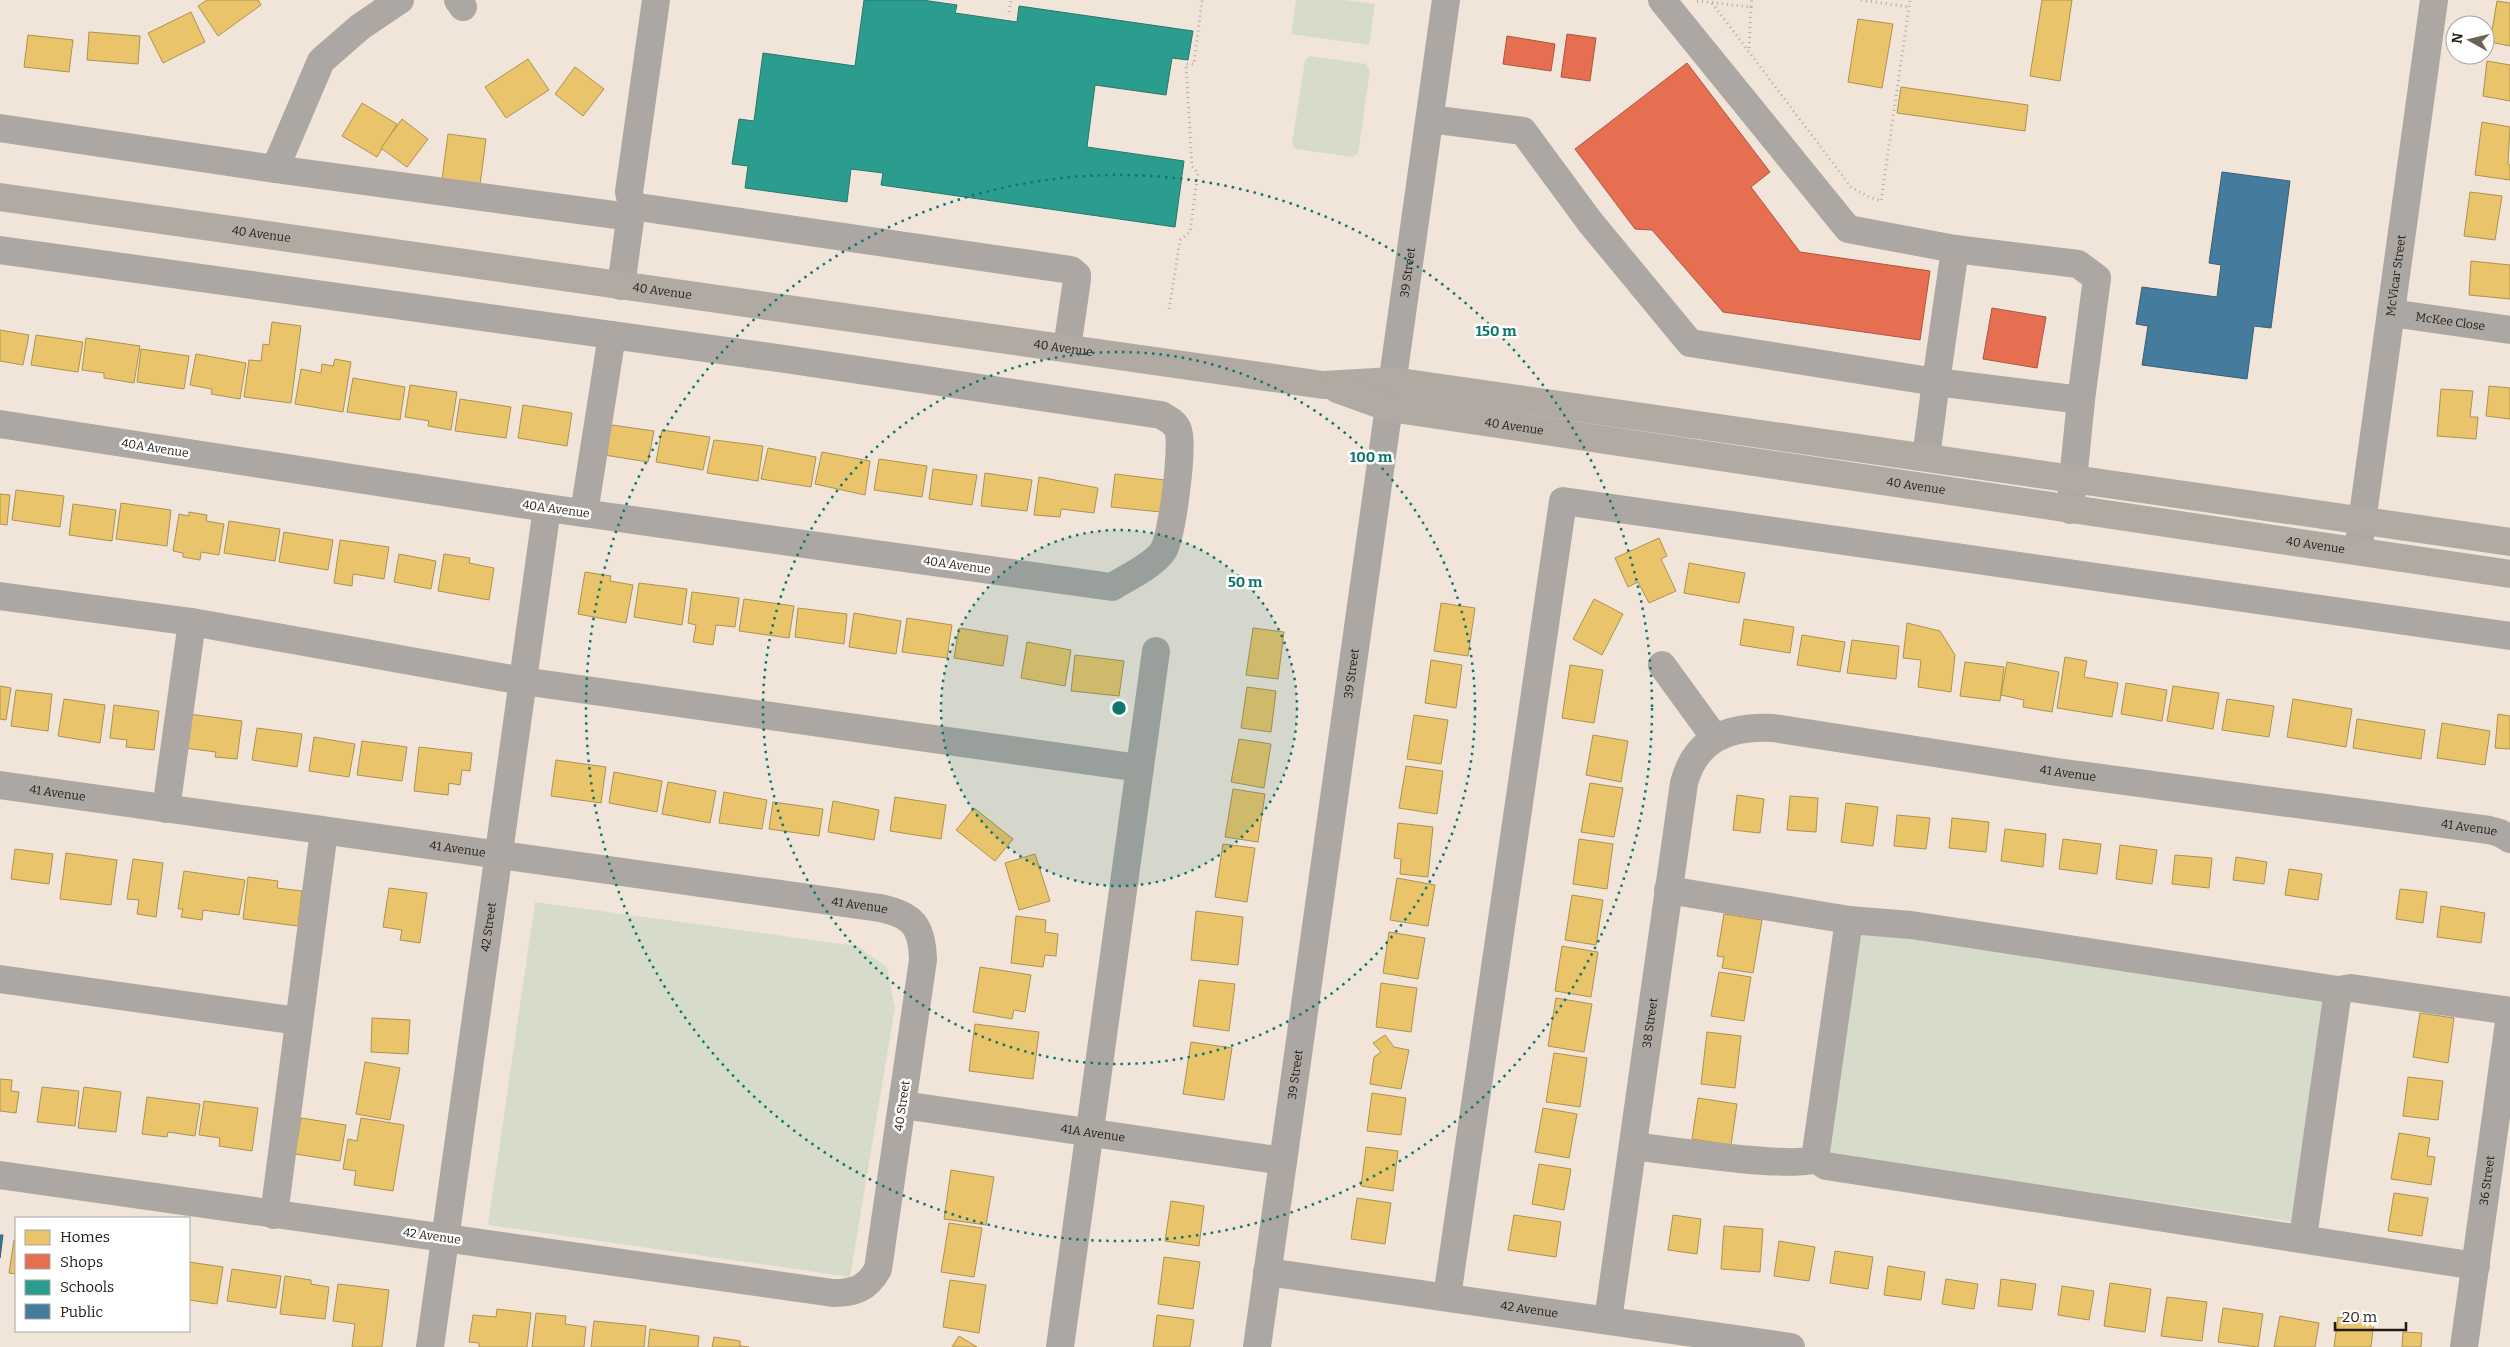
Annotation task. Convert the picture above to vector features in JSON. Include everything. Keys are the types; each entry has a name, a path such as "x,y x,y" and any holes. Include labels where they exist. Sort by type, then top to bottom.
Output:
{"main road":[{"name":"40 Avenue","path":"0,197 1323,384 1393,381 2510,542"},
{"name":"40 Avenue","path":"1323,384 1390,408 2510,574"}],"street":[{"path":"275,169 322,61 360,27 400,0"},
{"path":"621,286 632,214 629,192 656,0"},
{"name":"39 Street","path":"1257,1347 1446,0"},
{"path":"1662,0 1848,228 1955,249 2078,264 2097,278 2081,400 2075,479 2070,510"},
{"name":"McVicar Street","path":"2358,552 2434,0"},
{"path":"1430,119 1523,131 1584,215 1690,343 1936,382 2081,400"},
{"path":"0,128 275,169 632,214 645,208 1071,270 1077,275 1077,280 1067,348"},
{"path":"1926,457 1955,249"},
{"path":"0,250 612,335 584,513"},
{"name":"McKee Close","path":"2391,313 2510,330"},
{"name":"40A Avenue","path":"0,424 547,508 1112,586 1156,559 1163,552 1168,539 1181,446 1178,429 1172,421 1161,415 612,335"},
{"path":"1447,1297 1563,501 2510,636"},
{"name":"42 Street","path":"430,1347 547,508"},
{"path":"0,596 192,622 524,682 1139,768"},
{"path":"166,809 192,622"},
{"path":"1060,1347 1156,651"},
{"path":"1662,665 1715,738"},
{"name":"41 Avenue","path":"1715,738 1745,728 1773,728 2057,772 2489,830 2500,833 2510,839"},
{"name":"38 Street","path":"1608,1320 1684,783 1688,768 1697,753 1715,738"},
{"name":"41 Avenue","path":"0,785 880,908 904,914 912,922"},
{"path":"274,1215 324,831"},
{"path":"1668,890 1849,920 1911,925 2338,990 2351,988 2510,1011"},
{"path":"1815,1159 1849,920"},
{"name":"40 Street","path":"863,1287 878,1269 923,960 923,945 912,922"},
{"path":"0,979 298,1021"},
{"path":"2303,1238 2338,990"},
{"name":"36 Street","path":"2464,1347 2510,1015"},
{"name":"41A Avenue","path":"902,1105 1283,1161"},
{"path":"1633,1146 1773,1161 1808,1162 1815,1159"},
{"path":"1815,1159 1826,1166 2476,1266"},
{"name":"42 Avenue","path":"0,1175 833,1293 848,1293 863,1287"},
{"name":"42 Avenue","path":"1267,1272 1791,1347"}],"path":[{"path":"1009,12 1011,0"},
{"path":"1169,309 1180,240 1190,232 1198,172 1192,168 1186,64 1194,64 1202,0"},
{"path":"1748,49 1752,0"},
{"path":"1861,0 1909,7"},
{"path":"1712,3 1851,187 1881,201 1910,0"},
{"path":"1695,1 1751,7"}],"green space":[{"path":"1296,0 1345,0 1375,4 1369,45 1291,34"},
{"path":"1310,56 1366,64 1370,70 1358,154 1352,157 1296,149 1292,144 1305,60"},
{"path":"535,902 857,946 887,967 895,1007 850,1277 488,1225"},
{"path":"1855,929 2325,1000 2295,1222 1828,1154"}],"building: Homes":[{"path":"207,0 258,0 261,5 218,36 198,6"},
{"path":"2042,0 2072,0 2060,81 2030,76"},
{"path":"2497,1 2510,3 2510,46 2495,43 2495,15"},
{"path":"191,12 205,42 163,63 148,33"},
{"path":"1858,19 1893,24 1882,88 1848,82"},
{"path":"89,32 140,36 138,64 87,60"},
{"path":"28,35 73,40 69,72 24,67"},
{"path":"528,59 549,90 506,118 485,87"},
{"path":"2495,62 2510,65 2510,101 2483,96 2487,65 2495,65"},
{"path":"575,67 604,89 583,116 555,94"},
{"path":"1901,87 2028,105 2025,131 1897,113"},
{"path":"362,103 397,124 377,157 342,136"},
{"path":"402,119 428,139 407,167 381,148"},
{"path":"2482,122 2510,127 2508,164 2510,165 2510,180 2475,175"},
{"path":"448,134 486,139 480,185 442,180"},
{"path":"2470,192 2502,196 2495,240 2464,236"},
{"path":"2471,261 2510,265 2510,299 2469,295"},
{"path":"272,322 301,326 291,403 244,397 249,360 261,361 263,344 269,345"},
{"path":"0,330 29,335 23,365 0,361"},
{"path":"36,335 83,342 78,372 31,365"},
{"path":"86,338 140,346 134,383 104,378 104,373 82,370"},
{"path":"141,349 189,356 184,389 137,382"},
{"path":"196,354 246,363 240,399 211,394 212,389 190,385"},
{"path":"335,359 351,362 343,412 295,404 301,369 321,373 322,364 333,366"},
{"path":"353,378 405,387 400,420 347,412"},
{"path":"410,385 457,392 451,430 428,426 429,421 405,417"},
{"path":"2489,386 2510,388 2510,419 2486,416"},
{"path":"2441,389 2473,391 2470,417 2478,417 2476,439 2437,436"},
{"path":"460,399 511,407 506,438 455,431"},
{"path":"523,405 572,413 567,446 518,438"},
{"path":"605,424 654,431 648,462 598,454"},
{"path":"662,430 710,437 703,470 656,462"},
{"path":"714,440 763,446 758,481 707,473"},
{"path":"768,448 816,457 811,487 761,479"},
{"path":"822,452 870,461 865,495 815,484"},
{"path":"879,459 927,466 922,497 874,490"},
{"path":"933,469 977,475 972,505 929,499"},
{"path":"985,473 1032,480 1027,511 981,506"},
{"path":"1115,474 1165,480 1161,512 1111,507"},
{"path":"1039,477 1098,488 1094,513 1061,509 1060,517 1034,515"},
{"path":"16,490 64,496 60,527 12,520"},
{"path":"0,494 10,495 7,525 0,524"},
{"path":"121,503 171,510 167,546 116,539"},
{"path":"73,504 116,510 112,541 69,535"},
{"path":"189,512 207,515 206,521 224,524 219,555 201,552 200,560 183,557 183,553 173,551 179,514 189,516"},
{"path":"229,521 280,529 275,561 224,553"},
{"path":"284,532 333,540 328,570 279,562"},
{"path":"1659,538 1667,556 1661,559 1676,591 1649,603 1638,582 1628,587 1615,558"},
{"path":"340,540 389,547 384,579 353,574 352,586 334,583"},
{"path":"399,554 436,561 431,589 394,582"},
{"path":"444,554 470,558 469,563 494,568 489,600 438,591"},
{"path":"1689,563 1745,573 1739,603 1684,593"},
{"path":"585,572 611,576 610,581 633,585 626,623 578,614"},
{"path":"639,583 687,589 682,625 634,617"},
{"path":"692,592 739,598 735,627 716,625 713,645 693,642 696,625 688,623"},
{"path":"744,599 794,606 789,638 739,631"},
{"path":"1594,599 1623,614 1602,655 1573,639"},
{"path":"1441,603 1475,608 1468,656 1434,651"},
{"path":"798,608 847,614 844,644 795,637"},
{"path":"854,613 901,621 896,654 849,647"},
{"path":"907,618 952,625 947,658 902,652"},
{"path":"1744,619 1794,627 1790,653 1740,645"},
{"path":"1907,623 1940,631 1955,655 1951,692 1918,687 1921,660 1903,658"},
{"path":"959,628 1008,636 1003,666 954,658"},
{"path":"1253,628 1284,632 1278,679 1246,675"},
{"path":"1802,635 1845,642 1840,672 1797,665"},
{"path":"1852,640 1899,646 1896,679 1847,673"},
{"path":"1027,642 1071,650 1065,686 1021,678"},
{"path":"1075,655 1124,661 1119,696 1071,691"},
{"path":"2065,657 2087,661 2084,677 2118,683 2112,717 2057,708"},
{"path":"1431,660 1462,665 1456,708 1425,703"},
{"path":"1965,662 2004,667 2000,701 1960,696"},
{"path":"2007,662 2059,672 2052,712 2023,707 2024,700 2001,695"},
{"path":"1570,665 1603,670 1594,723 1562,718"},
{"path":"2126,683 2167,690 2162,721 2121,714"},
{"path":"0,686 11,688 6,720 0,719"},
{"path":"2173,686 2219,693 2213,729 2167,721"},
{"path":"1247,687 1276,691 1271,732 1241,728"},
{"path":"16,690 52,694 48,731 11,726"},
{"path":"64,699 105,705 100,743 58,736"},
{"path":"2227,699 2274,706 2269,737 2222,730"},
{"path":"2293,699 2352,709 2346,747 2287,737"},
{"path":"114,705 159,711 154,750 126,747 127,740 110,738"},
{"path":"189,714 242,721 237,759 215,757 216,752 185,748"},
{"path":"2498,714 2510,716 2510,749 2495,748"},
{"path":"1414,715 1448,720 1441,764 1407,759"},
{"path":"2357,719 2425,730 2421,759 2353,748"},
{"path":"2442,723 2490,731 2485,765 2437,758"},
{"path":"257,728 302,734 297,767 252,760"},
{"path":"1593,735 1628,741 1621,782 1586,775"},
{"path":"314,737 355,744 349,777 309,771"},
{"path":"1239,739 1271,744 1264,788 1231,782"},
{"path":"362,741 407,747 402,781 357,775"},
{"path":"419,747 472,753 470,771 462,770 460,785 449,783 448,795 414,791"},
{"path":"556,760 606,767 601,803 551,796"},
{"path":"1406,766 1443,771 1437,814 1399,808"},
{"path":"614,772 662,781 657,812 609,803"},
{"path":"668,782 716,791 710,823 662,814"},
{"path":"1590,783 1623,788 1614,837 1581,832"},
{"path":"1233,789 1265,794 1258,842 1225,837"},
{"path":"724,792 767,800 762,829 719,823"},
{"path":"1737,795 1764,799 1760,833 1733,830"},
{"path":"1790,796 1818,798 1816,832 1787,830"},
{"path":"895,797 946,805 941,839 890,831"},
{"path":"833,801 879,810 874,840 828,832"},
{"path":"773,802 823,809 819,836 769,829"},
{"path":"1846,803 1878,807 1873,846 1841,842"},
{"path":"974,808 1013,839 995,861 956,830"},
{"path":"1897,815 1930,818 1926,849 1894,846"},
{"path":"1952,818 1989,822 1986,852 1949,848"},
{"path":"1398,823 1433,827 1428,877 1400,874 1401,859 1394,858"},
{"path":"2005,829 2046,834 2043,867 2001,861"},
{"path":"1579,839 1613,844 1607,889 1573,884"},
{"path":"2063,839 2101,844 2097,874 2059,869"},
{"path":"1223,844 1255,848 1247,902 1215,897"},
{"path":"2120,845 2157,850 2152,884 2116,879"},
{"path":"15,849 53,854 49,884 11,879"},
{"path":"66,853 117,860 111,905 60,899"},
{"path":"1035,854 1050,901 1019,910 1005,863"},
{"path":"2175,855 2212,858 2209,888 2172,884"},
{"path":"2236,857 2267,862 2264,884 2233,880"},
{"path":"133,859 163,863 156,917 137,914 139,900 127,899"},
{"path":"2289,869 2322,874 2318,900 2285,895"},
{"path":"184,871 245,880 239,915 203,910 202,920 181,917 183,909 178,909"},
{"path":"248,877 278,881 277,888 302,891 298,926 243,919"},
{"path":"1397,878 1435,885 1428,926 1390,920"},
{"path":"389,888 427,893 420,943 400,940 402,930 383,927"},
{"path":"2400,889 2427,892 2423,923 2396,919"},
{"path":"1572,895 1603,900 1596,945 1565,940"},
{"path":"2441,906 2485,913 2481,943 2437,937"},
{"path":"1196,911 1243,917 1238,965 1191,960"},
{"path":"1724,914 1762,920 1753,973 1722,968 1724,957 1717,956"},
{"path":"1016,916 1046,920 1045,932 1058,934 1056,956 1045,955 1043,967 1011,963"},
{"path":"1389,932 1425,938 1418,979 1383,973"},
{"path":"1562,946 1598,952 1591,997 1555,991"},
{"path":"980,967 1031,975 1025,1012 1014,1010 1012,1019 973,1012"},
{"path":"1719,972 1751,977 1744,1021 1711,1016"},
{"path":"1199,980 1235,984 1229,1031 1193,1026"},
{"path":"1381,983 1417,988 1411,1032 1376,1027"},
{"path":"1556,998 1592,1004 1584,1052 1548,1046"},
{"path":"2420,1013 2454,1018 2448,1063 2413,1057"},
{"path":"372,1018 410,1020 408,1054 371,1052"},
{"path":"975,1024 1039,1032 1033,1079 969,1071"},
{"path":"1707,1032 1741,1036 1735,1088 1701,1084"},
{"path":"1385,1035 1394,1047 1409,1050 1401,1089 1370,1084 1374,1057 1381,1052 1373,1043"},
{"path":"1191,1042 1232,1048 1224,1100 1183,1094"},
{"path":"1554,1053 1587,1058 1580,1107 1546,1102"},
{"path":"365,1062 400,1068 390,1120 356,1114"},
{"path":"2408,1077 2443,1081 2438,1120 2403,1116"},
{"path":"0,1079 12,1080 11,1091 19,1092 16,1113 0,1111"},
{"path":"42,1087 79,1091 75,1126 37,1122"},
{"path":"84,1087 121,1092 116,1132 78,1128"},
{"path":"1372,1093 1406,1098 1401,1135 1367,1131"},
{"path":"147,1097 200,1104 195,1136 168,1132 167,1137 142,1134"},
{"path":"1698,1098 1737,1104 1731,1145 1692,1139"},
{"path":"204,1101 258,1108 252,1151 219,1146 220,1138 199,1135"},
{"path":"1543,1108 1577,1114 1569,1158 1535,1152"},
{"path":"301,1118 346,1125 340,1161 295,1154"},
{"path":"361,1118 404,1125 393,1191 354,1185 356,1171 343,1169 348,1139 357,1141"},
{"path":"2399,1133 2430,1138 2427,1156 2435,1157 2431,1185 2391,1179"},
{"path":"1366,1147 1398,1151 1393,1191 1361,1186"},
{"path":"1539,1164 1571,1169 1564,1210 1532,1204"},
{"path":"951,1170 994,1177 986,1225 944,1219"},
{"path":"2394,1193 2428,1198 2422,1236 2388,1231"},
{"path":"1357,1198 1391,1203 1385,1244 1351,1239"},
{"path":"1171,1201 1204,1206 1199,1246 1165,1241"},
{"path":"1514,1215 1561,1222 1556,1257 1508,1250"},
{"path":"1673,1215 1701,1219 1697,1254 1668,1250"},
{"path":"949,1223 982,1228 974,1277 941,1272"},
{"path":"1724,1226 1763,1229 1760,1272 1721,1269"},
{"path":"14,1240 15,1240 15,1274 9,1273"},
{"path":"1779,1241 1815,1247 1809,1281 1774,1276"},
{"path":"1835,1251 1873,1257 1868,1289 1830,1283"},
{"path":"1164,1257 1200,1262 1193,1309 1158,1304"},
{"path":"190,1262 223,1267 217,1304 190,1300"},
{"path":"1888,1266 1925,1272 1921,1300 1884,1295"},
{"path":"232,1269 281,1276 276,1308 227,1301"},
{"path":"285,1276 311,1280 311,1284 329,1287 325,1319 280,1314"},
{"path":"1946,1279 1978,1284 1974,1309 1942,1304"},
{"path":"2001,1279 2036,1284 2032,1310 1998,1306"},
{"path":"950,1280 986,1285 979,1333 943,1327"},
{"path":"2110,1283 2151,1289 2145,1332 2104,1326"},
{"path":"338,1284 389,1290 382,1347 352,1347 355,1324 333,1321"},
{"path":"2062,1286 2094,1291 2089,1320 2058,1315"},
{"path":"2167,1297 2207,1302 2202,1341 2161,1336"},
{"path":"2223,1308 2263,1314 2258,1347 2218,1342"},
{"path":"497,1309 531,1313 527,1347 479,1347 479,1343 469,1342 473,1315 496,1317"},
{"path":"536,1313 566,1316 565,1324 586,1327 584,1347 532,1347"},
{"path":"1157,1315 1194,1320 1190,1347 1153,1347"},
{"path":"2280,1316 2319,1323 2315,1347 2274,1347"},
{"path":"2338,1317 2374,1321 2371,1347 2334,1347"},
{"path":"594,1321 646,1326 644,1347 591,1347"},
{"path":"650,1329 699,1336 698,1347 648,1347"},
{"path":"2403,1332 2422,1333 2421,1347 2402,1347"},
{"path":"959,1336 977,1347 952,1347"},
{"path":"714,1337 740,1341 740,1346 749,1347 712,1347"}],"building: Shops":[{"path":"1567,34 1596,38 1590,81 1561,77"},
{"path":"1507,36 1555,44 1551,71 1503,64"},
{"path":"1687,63 1770,172 1751,187 1800,252 1930,271 1920,340 1723,312 1652,230 1635,229 1575,149"},
{"path":"1992,308 2046,317 2037,368 1983,359"}],"building: Schools":[{"path":"864,0 922,0 957,5 955,13 1017,22 1019,6 1193,31 1188,60 1172,58 1166,95 1095,85 1087,147 1184,161 1175,227 881,185 883,173 851,169 847,202 745,188 748,166 732,164 739,119 754,121 763,53 855,66"}],"building: Public":[{"path":"2222,172 2290,181 2271,328 2254,326 2247,379 2142,365 2148,326 2136,324 2142,287 2217,297 2221,265 2209,263"},
{"path":"0,1235 3,1235 0,1258"}]}
